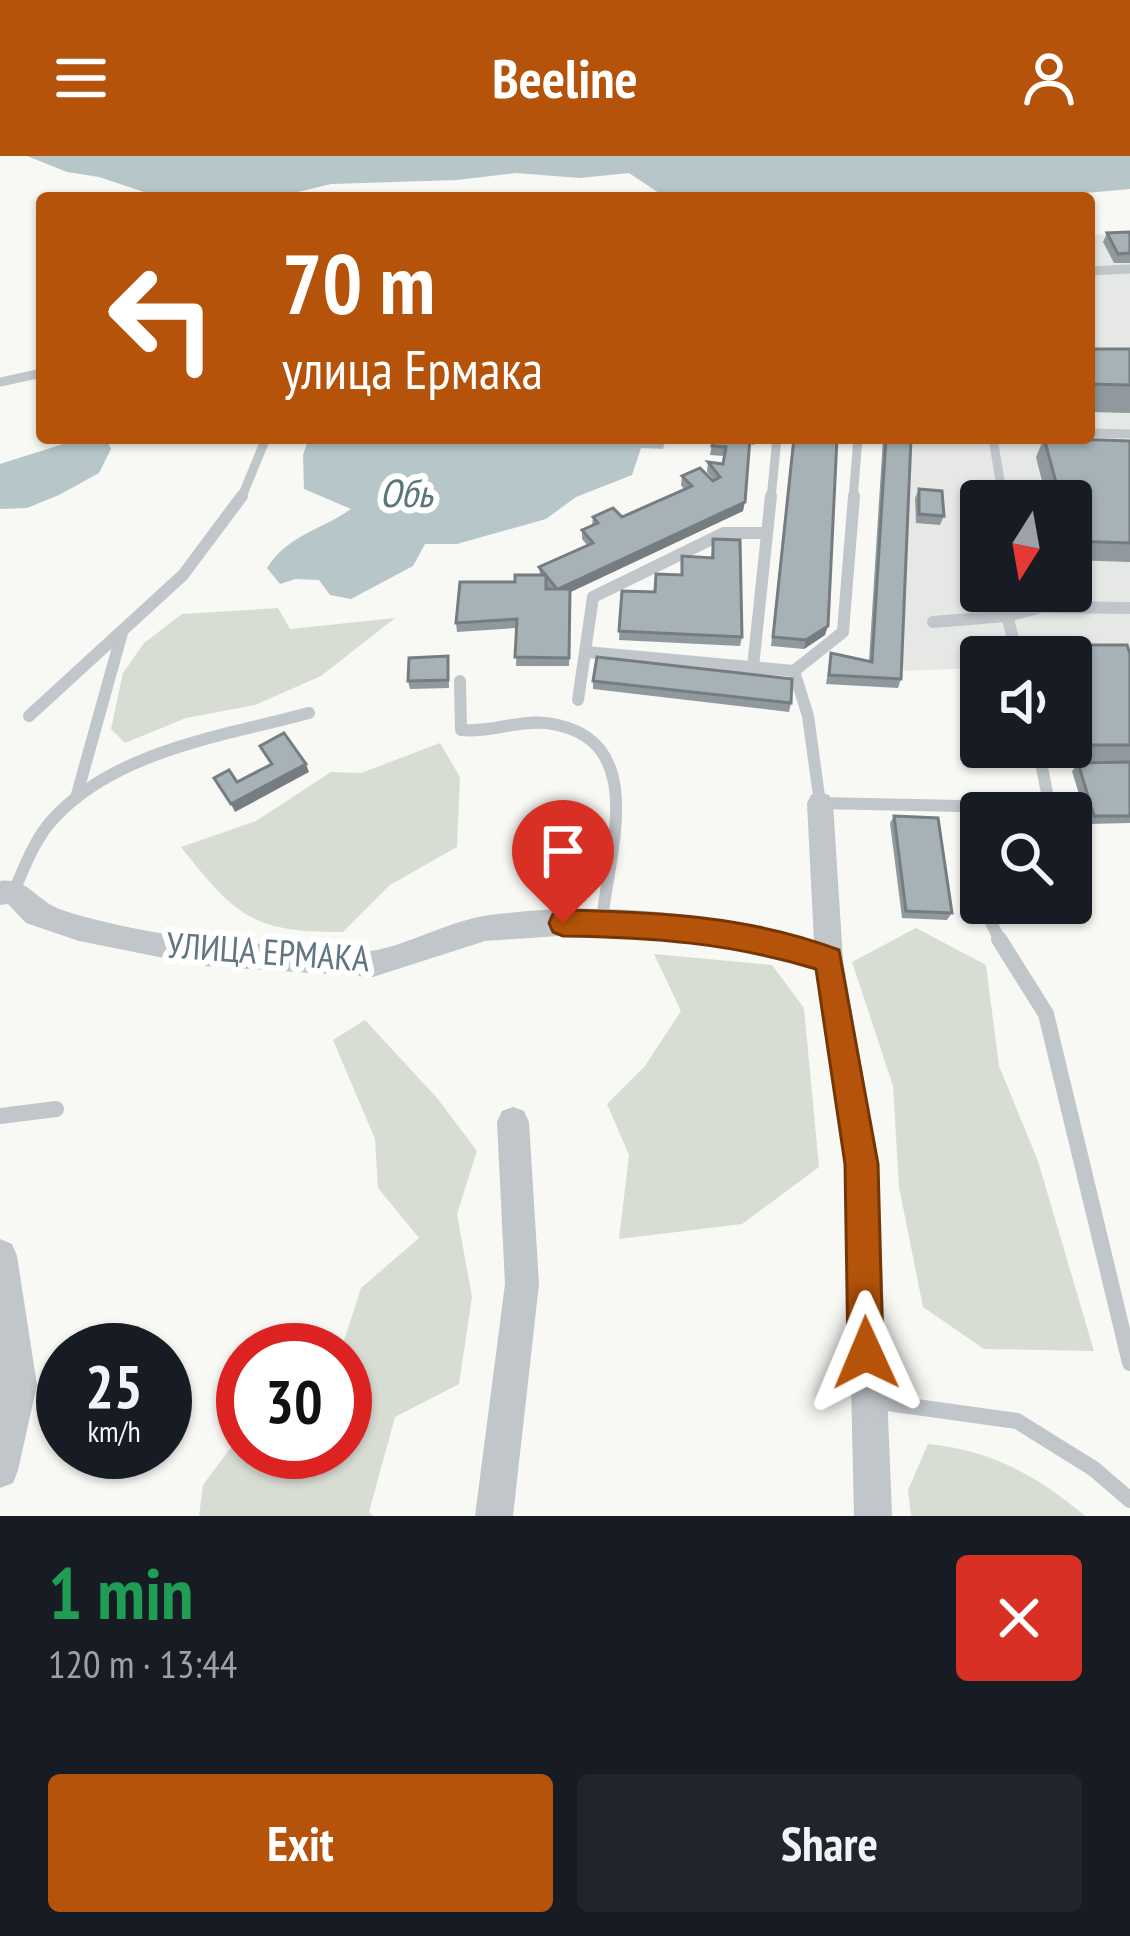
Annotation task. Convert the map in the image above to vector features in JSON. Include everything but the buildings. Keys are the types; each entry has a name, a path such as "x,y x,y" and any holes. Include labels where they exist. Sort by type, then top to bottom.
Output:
{"street":[{"path":"820,803 829,960 862,1164 872,1516"},
{"name":"УЛИЦА ЕРМАКА","path":"7,892 36,914 79,928 204,953 374,964 485,928 602,920 758,938 829,960"},
{"path":"494,1516 522,1284 513,1122"},
{"path":"0,1256 10,1380 0,1470"}],"lane":[{"path":"1095,271 1130,268"},
{"path":"0,382 36,374"},
{"path":"1095,433 1130,434"},
{"path":"29,716 165,595 228,520 263,444"},
{"path":"753,667 776,444"},
{"path":"586,652 794,671 843,632 858,444"},
{"path":"994,444 1000,480"},
{"path":"578,700 593,597 724,533 764,533"},
{"path":"1092,608 1130,608"},
{"path":"933,622 1024,612"},
{"path":"1007,616 1012,636"},
{"path":"76,798 122,633"},
{"path":"794,671 808,716 820,803 960,807"},
{"path":"460,681 461,730 486,735 519,724 549,723 585,735 610,758 620,789 617,826 603,880 602,920"},
{"path":"7,892 57,814 99,780 309,713"},
{"path":"992,924 1046,1015 1130,1363"},
{"path":"0,1116 56,1109"},
{"path":"866,1400 1017,1421 1094,1469 1130,1500"}],"shaded area":[{"path":"1130,233 1130,691 1092,669 1092,636 960,636 960,669 899,671 909,444 1095,444 1095,235"},
{"path":"278,608 290,629 395,618 321,676 255,705 186,718 125,743 111,729 123,673 144,643 182,614"},
{"path":"440,743 460,777 457,847 390,885 343,932 287,929 248,915 216,889 181,847 256,821 331,772 361,773"},
{"path":"916,928 986,965 999,1066 1038,1161 1094,1351 984,1349 923,1307 899,1187 893,1086 852,962"},
{"path":"654,954 772,965 804,1008 819,1167 742,1224 619,1239 629,1155 607,1104 645,1066 681,1011"},
{"path":"365,1020 437,1098 477,1151 457,1214 472,1297 459,1384 395,1417 369,1512 373,1516 199,1516 203,1485 216,1467 216,1479 372,1479 372,1323 350,1323 361,1288 419,1238 378,1188 375,1139 333,1040"},
{"path":"928,1444 972,1452 1012,1467 1085,1516 911,1516 908,1490"}],"water":[{"path":"27,156 1130,156 1130,189 658,192 629,173 580,178 516,173 331,184 298,192 144,192"},
{"path":"63,444 109,444 111,449 99,473 27,508 0,509 0,464"},
{"name":"Обь","path":"307,444 664,444 663,449 641,448 632,475 576,497 546,519 457,544 425,544 413,566 351,599 330,595 319,580 280,584 267,568 295,540 351,509 304,489"}],"route":[{"path":"563,923 602,920 668,925 758,938 829,960 862,1164 866,1353"}]}
